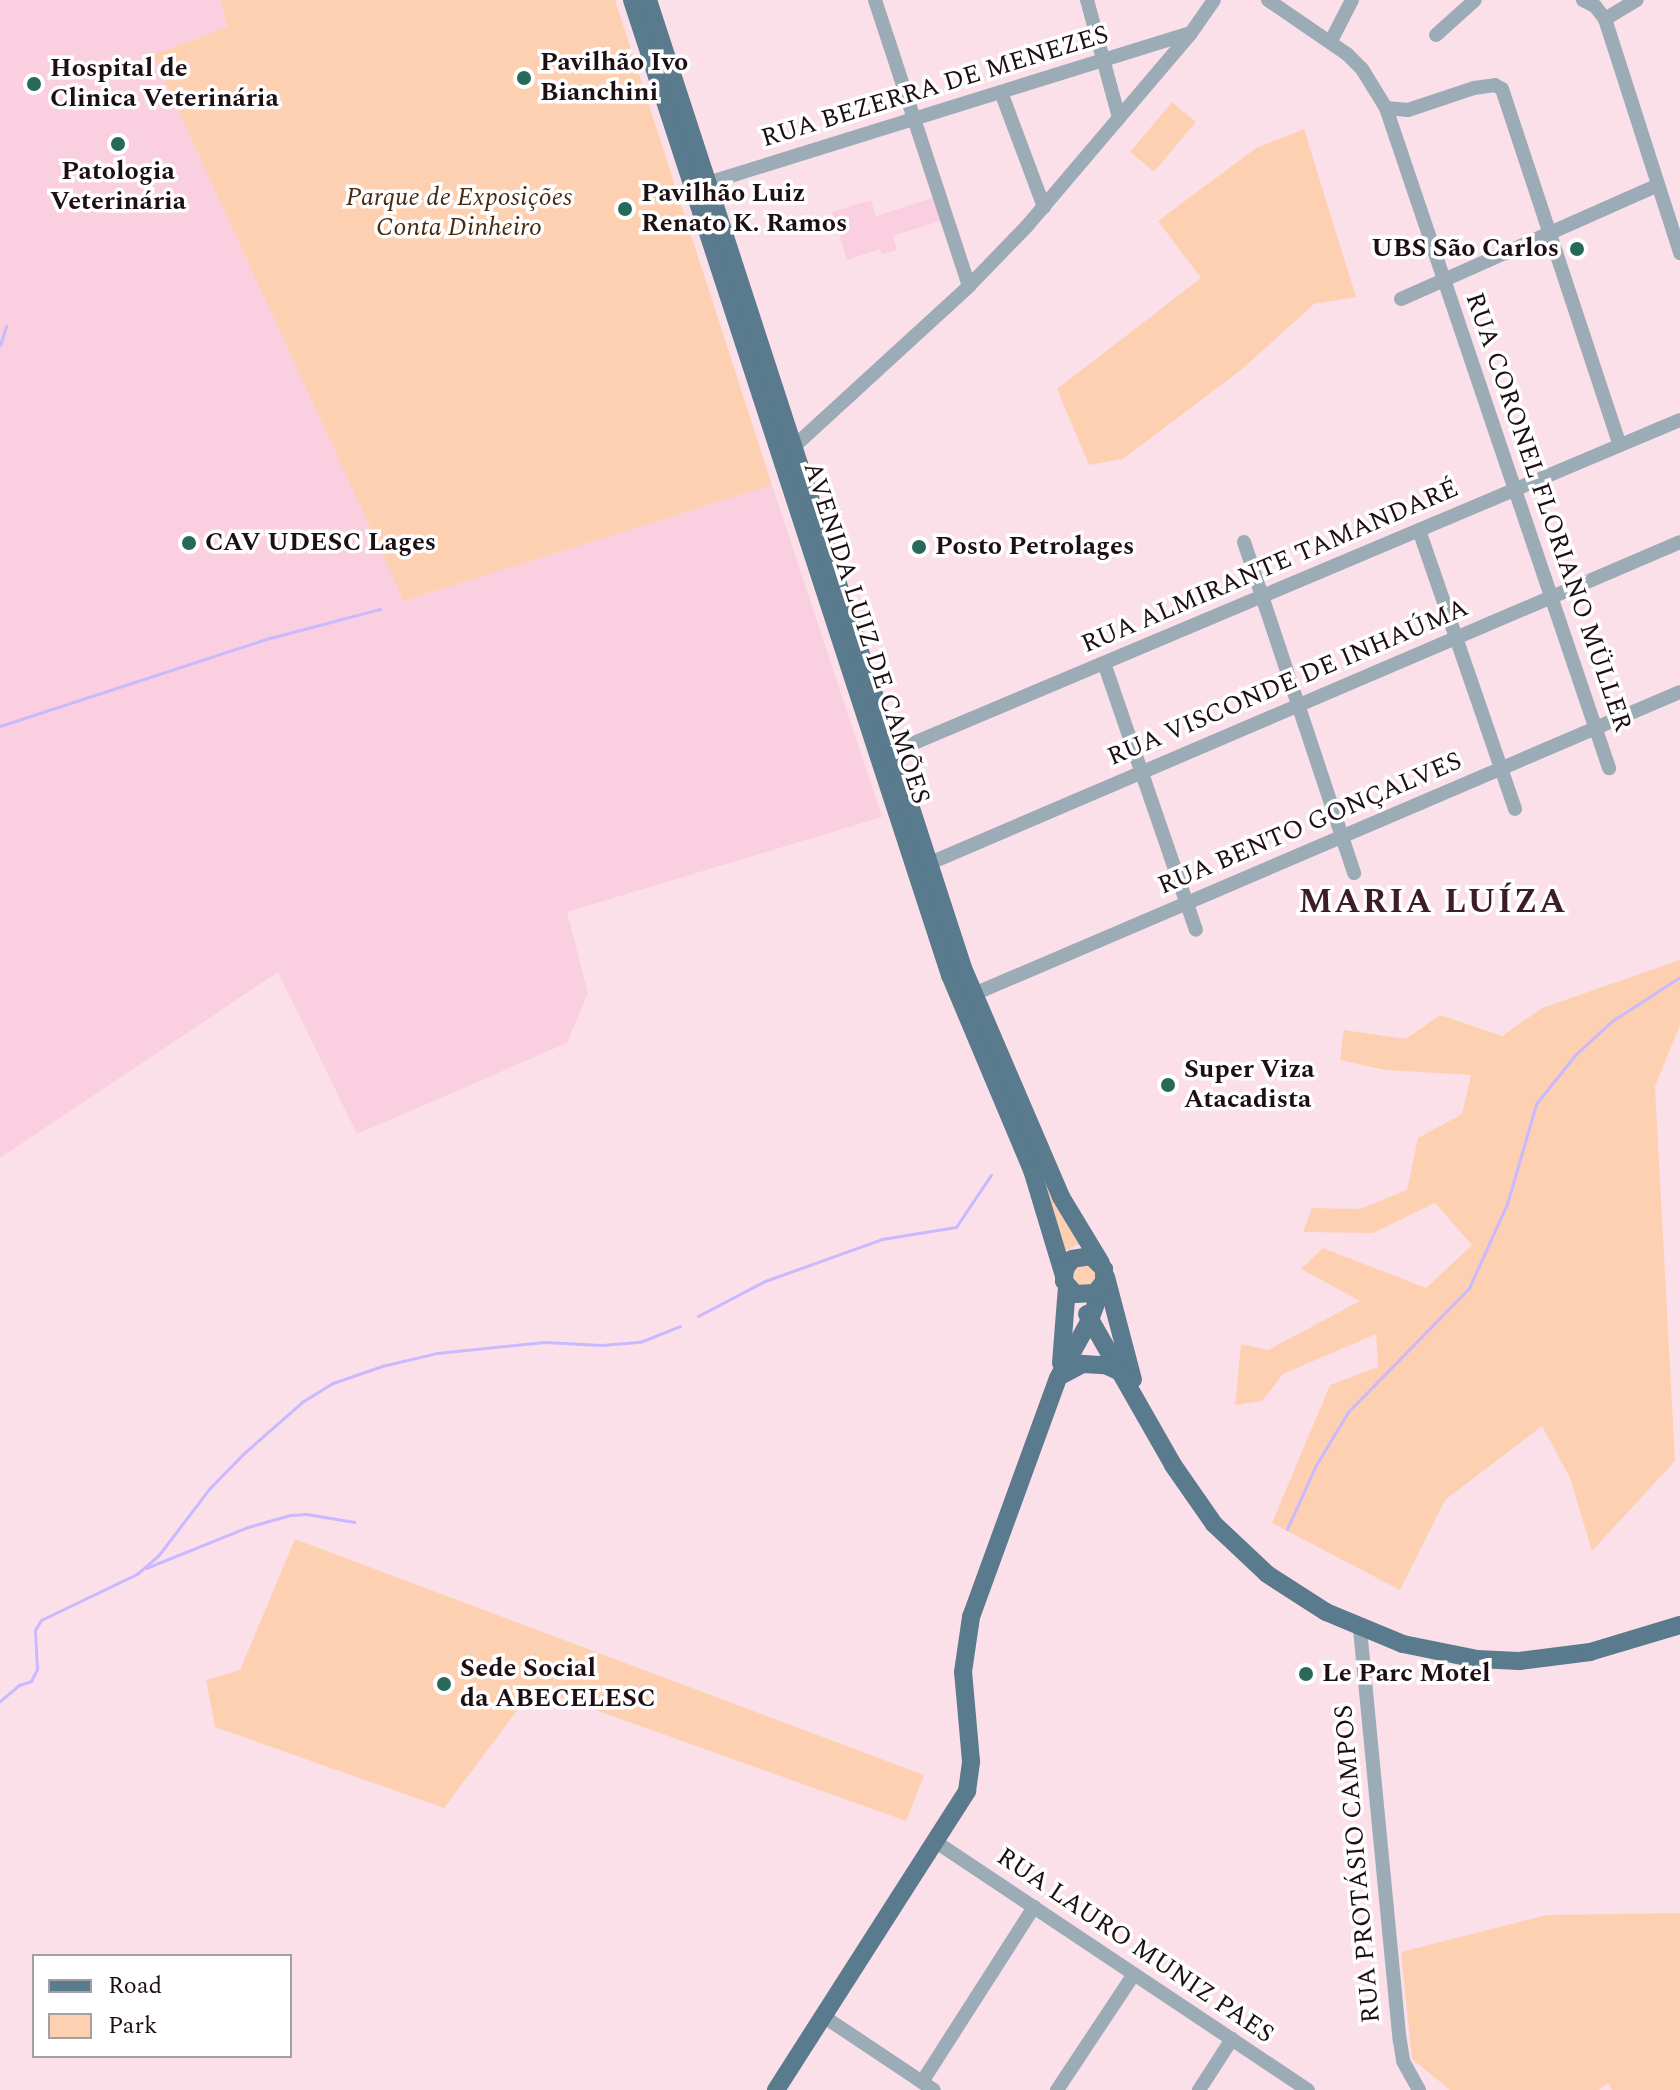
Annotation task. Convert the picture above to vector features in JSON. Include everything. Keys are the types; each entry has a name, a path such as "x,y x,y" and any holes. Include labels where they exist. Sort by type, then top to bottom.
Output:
{"main road":[{"name":"AVENIDA LUIZ DE CAMÕES","path":"632,0 701,185"},
{"name":"AVENIDA LUIZ DE CAMÕES","path":"648,0 701,185 922,866 966,998 1032,1170 1068,1285"},
{"name":"AVENIDA LUIZ DE CAMÕES","path":"966,998 1061,1197 1103,1273 1139,1402"},
{"path":"1058,1378 1065,1334 1067,1264 1078,1256 1091,1256 1103,1273"},
{"path":"1068,1285 1095,1293 1103,1273"},
{"path":"776,2090 967,1791 970,1778 963,1672 971,1617 1058,1378 1090,1320 1103,1273"},
{"path":"1068,1285 1192,1495 1230,1540 1299,1596 1360,1629 1441,1653 1519,1661 1590,1652 1680,1625"},
{"path":"1058,1378 1083,1364 1105,1365 1121,1372"}],"street":[{"path":"875,0 969,286"},
{"path":"1087,0 1119,118"},
{"path":"787,452 969,286 1044,207 1191,33 1214,0"},
{"name":"RUA CORONEL FLORIANO MÜLLER","path":"1268,0 1331,41 1362,69 1386,108 1609,768"},
{"path":"1331,41 1352,0"},
{"path":"1436,35 1475,0"},
{"path":"1583,0 1595,6 1605,19 1680,253"},
{"path":"1605,19 1637,0"},
{"name":"RUA BEZERRA DE MENEZES","path":"701,185 1191,33"},
{"path":"1386,108 1422,108 1487,85 1502,89 1507,96 1620,445"},
{"path":"1001,92 1044,207"},
{"path":"1401,299 1658,185"},
{"name":"RUA ALMIRANTE TAMANDARÉ","path":"886,755 1680,420"},
{"path":"1419,530 1515,809"},
{"path":"1244,542 1354,873"},
{"name":"RUA VISCONDE DE INHAÚMA","path":"922,866 1680,542"},
{"path":"1104,663 1196,930"},
{"name":"RUA BENTO GONÇALVES","path":"966,998 1680,692"},
{"name":"RUA PROTÁSIO CAMPOS","path":"1360,1629 1400,2041 1403,2061 1419,2090"},
{"name":"RUA LAURO MUNIZ PAES","path":"936,1842 1308,2090"},
{"path":"823,2016 928,2086 1034,1907"},
{"path":"1057,2090 1134,1974"},
{"path":"1199,2090 1232,2039"}],"shaded area":[{"name":"CAV UDESC Lages","path":"0,0 221,0 227,27 154,55 404,601 772,485 882,817 567,912 588,993 567,1043 357,1134 278,972 0,1158"},
{"path":"936,197 943,220 893,236 897,250 882,254 880,249 847,260 832,212 871,200 876,216"}],"green space":[{"name":"Parque de Exposições Conta Dinheiro","path":"221,0 615,0 772,485 404,601 153,55 227,27"},
{"path":"1172,102 1196,122 1154,172 1130,152"},
{"path":"1304,129 1356,297 1314,304 1242,369 1123,459 1089,465 1057,389 1201,278 1158,221 1256,148"},
{"path":"1680,960 1680,1025 1655,1086 1675,1461 1592,1551 1570,1478 1542,1426 1445,1500 1400,1590 1272,1523 1330,1385 1378,1367 1376,1334 1283,1374 1262,1401 1235,1405 1241,1344 1268,1350 1360,1301 1301,1269 1323,1248 1426,1288 1472,1245 1435,1203 1373,1233 1303,1232 1312,1208 1360,1209 1407,1190 1418,1138 1462,1114 1471,1075 1385,1070 1340,1060 1344,1030 1406,1039 1440,1015 1502,1036 1542,1008"},
{"path":"973,1007 1083,1242 1066,1251"},
{"path":"1085,1261 1099,1276 1088,1287 1078,1285 1073,1275 1074,1270"},
{"name":"Sede Social da ABECELESC","path":"295,1539 924,1775 906,1821 534,1688 444,1808 215,1727 206,1680 240,1670"},
{"path":"1680,1913 1680,2090 1612,2090 1608,2083 1599,2090 1450,2090 1412,2059 1401,1952 1547,1915"}],"waterway":[{"path":"0,345 6,326"},
{"path":"0,726 270,638 380,609"},
{"path":"1287,1529 1316,1465 1348,1412 1469,1288 1507,1204 1536,1104 1575,1055 1612,1021 1680,977"},
{"path":"698,1316 765,1281 882,1239 956,1227 991,1175"},
{"path":"0,1701 19,1685 31,1681 37,1669 35,1630 41,1620 137,1574 158,1556 209,1489 243,1454 302,1402 333,1383 382,1366 437,1353 544,1342 602,1345 640,1342 680,1326"},
{"path":"146,1568 248,1527 290,1515 306,1514 354,1522"}],"place":[{"name":"Pavilhão Ivo Bianchini","path":"524,78"},
{"name":"Hospital de Clinica Veterinária","path":"34,84"},
{"name":"Patologia Veterinária","path":"118,144"},
{"name":"Pavilhão Luiz Renato K. Ramos","path":"625,209"},
{"name":"UBS São Carlos","path":"1577,249"},
{"name":"CAV UDESC Lages","path":"189,543"},
{"name":"Posto Petrolages","path":"919,547"},
{"name":"Super Viza Atacadista","path":"1168,1085"},
{"name":"Le Parc Motel","path":"1306,1674"},
{"name":"Sede Social da ABECELESC","path":"444,1684"}],"district":[{"name":"MARIA LUÍZA","path":"1433,903"}]}
